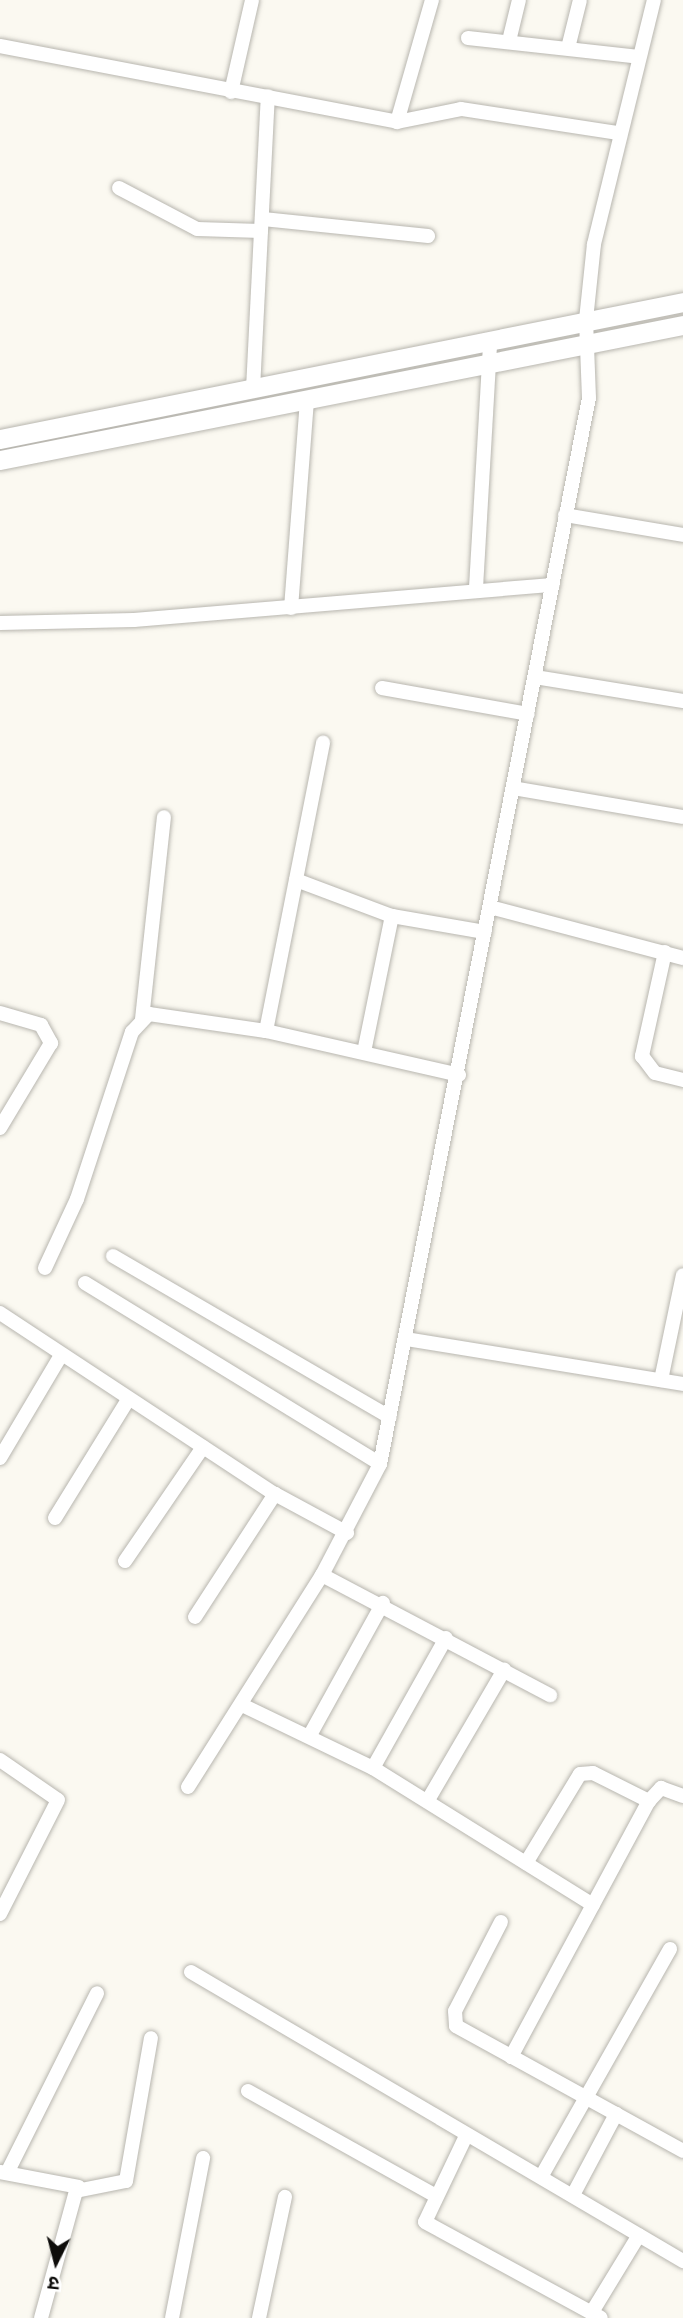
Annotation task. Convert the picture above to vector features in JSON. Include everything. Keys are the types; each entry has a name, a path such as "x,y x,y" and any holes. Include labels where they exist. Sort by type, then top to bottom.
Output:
{"main road":[{"path":"0,439 491,343 586,320 683,302"},
{"path":"0,460 683,325"}],"street":[{"path":"231,92 252,0"},
{"path":"397,122 432,0"},
{"path":"509,41 519,0"},
{"path":"568,47 580,0"},
{"path":"188,1787 323,1575 347,1533 380,1464 459,1075 589,398 586,320 594,244 618,133 654,0"},
{"path":"468,38 639,57"},
{"path":"0,46 397,122 461,109 618,133"},
{"path":"253,389 268,96"},
{"path":"119,188 197,229 262,225 428,236"},
{"path":"476,588 491,343"},
{"path":"291,608 306,400"},
{"path":"565,515 683,535"},
{"path":"0,623 291,608 476,588 552,585"},
{"path":"535,677 683,701"},
{"path":"382,688 528,714"},
{"path":"266,1031 323,743"},
{"path":"513,788 683,817"},
{"path":"45,1268 70,1219 132,1032 142,1019 164,817"},
{"path":"296,880 392,916 485,932"},
{"path":"490,907 683,958"},
{"path":"364,1052 392,916"},
{"path":"665,952 642,1056 655,1073 683,1080"},
{"path":"0,1013 41,1025 51,1043 0,1128"},
{"path":"142,1019 165,1013 266,1031 459,1075"},
{"path":"113,1256 390,1417"},
{"path":"661,1380 683,1275"},
{"path":"85,1283 380,1464"},
{"path":"1,1315 61,1357 275,1494 347,1533"},
{"path":"406,1339 683,1384"},
{"path":"0,1458 61,1357"},
{"path":"55,1518 128,1400"},
{"path":"125,1561 203,1447"},
{"path":"195,1617 275,1494"},
{"path":"323,1575 383,1603 550,1695"},
{"path":"310,1735 383,1603"},
{"path":"373,1768 446,1637"},
{"path":"429,1800 504,1670"},
{"path":"242,1705 310,1735 373,1768 429,1800 593,1905"},
{"path":"0,1760 58,1800 0,1914"},
{"path":"526,1863 580,1774 593,1773 649,1801"},
{"path":"511,2057 649,1801 661,1788 683,1796"},
{"path":"501,1922 453,2021 511,2057 616,2114 681,2144"},
{"path":"541,2177 670,1950"},
{"path":"191,1972 466,2136 573,2195 683,2261"},
{"path":"97,1993 4,2173 79,2187 126,2181 151,2038"},
{"path":"248,2091 434,2195"},
{"path":"573,2195 616,2114"},
{"path":"466,2136 424,2216 428,2224 596,2315 639,2235"},
{"path":"172,2318 203,2158"},
{"path":"41,2318 79,2187"},
{"path":"259,2318 285,2197"}]}
